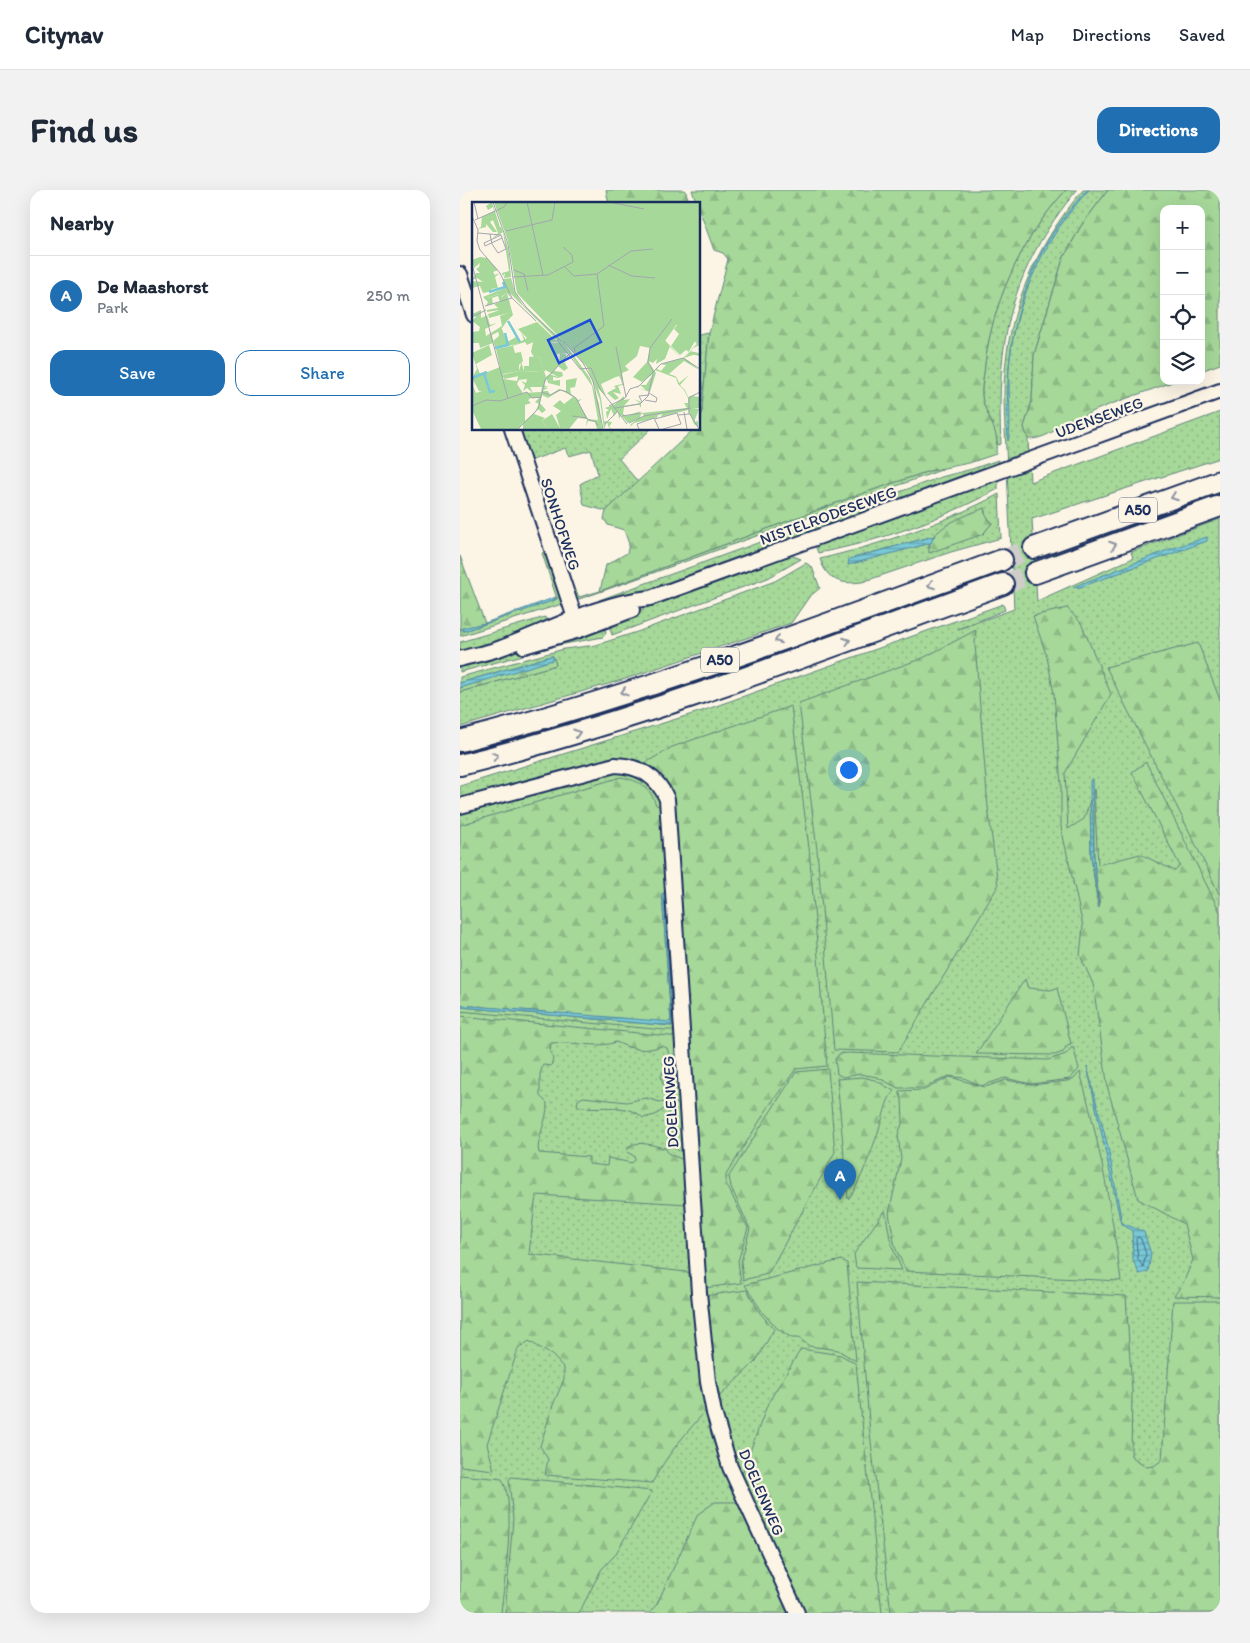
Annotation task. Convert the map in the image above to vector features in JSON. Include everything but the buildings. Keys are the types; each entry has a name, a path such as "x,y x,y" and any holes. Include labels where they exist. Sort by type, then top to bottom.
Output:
{"highway":[{"name":"A50","path":"1034,548 1220,481"},
{"name":"A50","path":"1035,573 1220,506"},
{"name":"A50","path":"460,741 577,708 712,663 1002,560"},
{"name":"A50","path":"460,765 568,736 672,703 1003,584"}],"street":[{"path":"460,274 472,309"},
{"name":"UDENSEWEG","path":"1018,465 1220,391"},
{"name":"SONHOFWEG","path":"512,430 577,624"},
{"name":"NISTELRODESEWEG","path":"460,659 501,648 517,648 577,624 638,607 650,598 1018,465"},
{"name":"DOELENWEG","path":"460,806 615,765 628,765 643,771 662,788 667,799 699,1293 708,1382 730,1467 797,1613"}],"green space":[{"path":"606,190 685,190 689,202 609,202"},
{"path":"692,190 1066,190 1035,230 1022,252 1010,275 993,323 987,348 982,393 984,405 996,435 996,454 969,463 929,471 855,496 600,591 606,565 627,553 629,544 624,530 608,525 604,519 606,511 693,430 700,430 709,333 728,259 723,253 714,250 700,212 700,202 696,202"},
{"path":"1066,190 1077,190 1054,220 1036,249 1022,279 1012,309 1005,340 1001,373 1001,444 998,445 982,395 987,347 993,322 1010,274 1022,251 1050,209"},
{"path":"1083,190 1108,190 1081,226 1063,259 1034,355 1032,401 1024,427 1028,439 1030,482 1220,412 1220,458 1032,519 1037,601 1133,558 1131,552 1220,519 1220,1613 460,1613 460,786 702,711 1003,604 1005,610 958,629 1014,609 1004,403 1005,366 1009,338 1025,285 1036,260 1050,235"},
{"path":"1108,190 1220,190 1220,364 1205,370 1205,205 1160,205 1160,385 1164,385 1096,410 1045,436 1028,439 1024,427 1032,401 1034,355 1063,259 1081,226"},
{"path":"709,333 700,421 700,335"},
{"path":"516,430 650,430 619,459 638,482 606,511 584,505 580,484 598,474 591,450 569,456 565,448 527,462"},
{"path":"998,460 998,466 601,607 599,600 941,477"},
{"path":"944,469 576,600 570,592 576,590 579,597 600,591 855,496 929,471"},
{"path":"998,479 998,489 955,510 911,528 865,542 818,553 815,545"},
{"path":"999,494 1001,538 854,583 841,582 835,579 826,572 820,559 866,547 911,532 978,505","holes":["985,508 985,514 992,523 983,534 928,548 931,543 848,564 863,555 934,536 946,526"]},
{"path":"984,508 985,514 992,523 983,534 929,553 930,544 934,536 941,529 958,519"},
{"path":"548,552 564,601 562,604 460,636 460,629 464,631 557,599 542,553"},
{"path":"790,555 801,559 768,578 612,635 608,622"},
{"path":"460,556 485,623 460,629"},
{"path":"806,563 812,567 820,588 809,597 791,623 622,680 460,727 460,692 556,665 553,656 551,656 460,683 460,677 564,649 596,645 637,632 775,581"},
{"path":"1067,608 1081,623 1111,694 1065,773 1068,829 1084,819 1090,800 1091,856 1098,907 1100,906 1094,860 1094,789 1098,865 1140,854 1175,871 1180,866 1132,772 1146,762 1220,912 1220,1297 1174,1296 1183,1283 1193,1260 1184,1224 1138,1199 1108,1089 1093,984 1080,955 1083,926 1061,827 1061,784 1054,694 1047,657 1033,616"},
{"path":"545,617 548,625 460,653 460,642"},
{"path":"603,624 606,633 603,637 559,645 558,640"},
{"path":"976,630 975,644 988,807 998,886 898,1052 834,1050 817,850 799,703 923,658"},
{"path":"553,642 553,647 460,672 460,665"},
{"path":"1198,643 1220,700 1220,896 1179,810 1106,667"},
{"path":"554,658 556,665 460,692 460,688"},
{"path":"791,706 809,848 827,1066 796,1069 769,1106 726,1175 726,1183 748,1228 738,1261 741,1283 704,1288 672,802 642,765 672,747"},
{"path":"621,777 639,783 651,794 656,805 664,807 679,1024 673,1030 665,1030 460,1011 460,1007 672,1026 665,894 662,894 671,1023 460,1005 460,825"},
{"path":"1025,979 1028,988 1050,990 1057,988 1071,1044 1067,1045 1063,1052 1055,1055 976,1054"},
{"path":"460,1016 680,1037 684,1091 663,1084 661,1076 670,1058 667,1048 662,1046 644,1049 628,1047 616,1042 601,1045 551,1043 550,1052 553,1058 551,1066 543,1065 540,1074 540,1096 547,1103 547,1110 539,1142 539,1153 589,1157 589,1164 607,1166 608,1158 632,1163 635,1160 634,1156 627,1152 629,1146 642,1143 665,1148 669,1154 686,1161 688,1204 536,1195 529,1254 695,1273 709,1407 685,1434 652,1483 545,1475 548,1459 540,1446 553,1405 564,1379 564,1368 553,1356 529,1341 518,1349 487,1444 494,1470 460,1466"},
{"path":"1073,1046 1079,1069 1070,1079 1031,1084 1005,1078 981,1086 964,1078 949,1076 924,1088 898,1088 877,1077 860,1074 843,1077 837,1074 835,1059 839,1054 847,1053 1048,1060 1066,1054"},
{"path":"828,1069 835,1152 768,1274 743,1280 741,1262 750,1229 731,1187 729,1176 796,1072"},
{"path":"1080,1072 1104,1176 1121,1281 906,1271 895,1247 889,1213 901,1159 898,1135 903,1121 902,1100 899,1091 924,1090 950,1077 985,1087 1006,1080 1032,1085 1067,1081 1074,1079"},
{"path":"862,1077 875,1080 894,1091 887,1102 861,1176 848,1199 837,1079"},
{"path":"583,1097 627,1102 645,1098 668,1104 674,1102 683,1106 686,1155 666,1143 670,1141 673,1135 667,1123 669,1110 664,1109 655,1115 643,1118 637,1113 622,1108 581,1107 577,1105 578,1100"},
{"path":"885,1210 891,1244 902,1270 856,1268 854,1254"},
{"path":"841,1260 847,1263 856,1361 838,1350 809,1346 799,1338 792,1338 778,1329 763,1313 745,1285"},
{"path":"857,1282 1126,1296 1132,1391 1131,1456 1147,1467 1154,1466 1162,1460 1173,1301 1220,1301 1220,1613 891,1613 870,1433"},
{"path":"747,1290 760,1313 774,1329 756,1361 716,1400 704,1296"},
{"path":"801,1349 841,1355 856,1364 882,1613 801,1613 740,1478 768,1403"},
{"path":"460,1475 502,1479 506,1491 509,1507 509,1525 507,1564 501,1613 460,1613"},
{"path":"511,1477 652,1491 615,1555 601,1570 579,1613 505,1613 513,1519 509,1480"},
{"path":"715,1502 738,1502 789,1613 649,1613 657,1604 698,1514"}],"water":[{"path":"1089,190 1073,208 1046,249 1025,294 1013,340 1020,306 1031,276 1045,246 1064,217"},
{"path":"1009,370 1010,427 1008,441 1007,406"},
{"path":"934,536 931,543 848,565 849,559"},
{"path":"1207,537 1207,541 1078,588 1073,587 1173,548"},
{"path":"556,597 555,600 464,631 462,628 485,623"},
{"path":"553,656 553,660 460,688 460,683"},
{"path":"1092,778 1094,860 1099,908 1091,856 1090,781"},
{"path":"662,893 664,893 672,1026 460,1007 460,1005 671,1022"},
{"path":"1087,1066 1108,1147 1122,1223 1144,1232 1151,1254 1148,1272 1139,1274 1133,1260 1132,1230 1121,1224"}],"tunnel":[{"path":"1002,560 1034,548"},
{"path":"1003,584 1035,573"}],"place":[{"name":"De Maashorst","path":"840,1200"}]}
